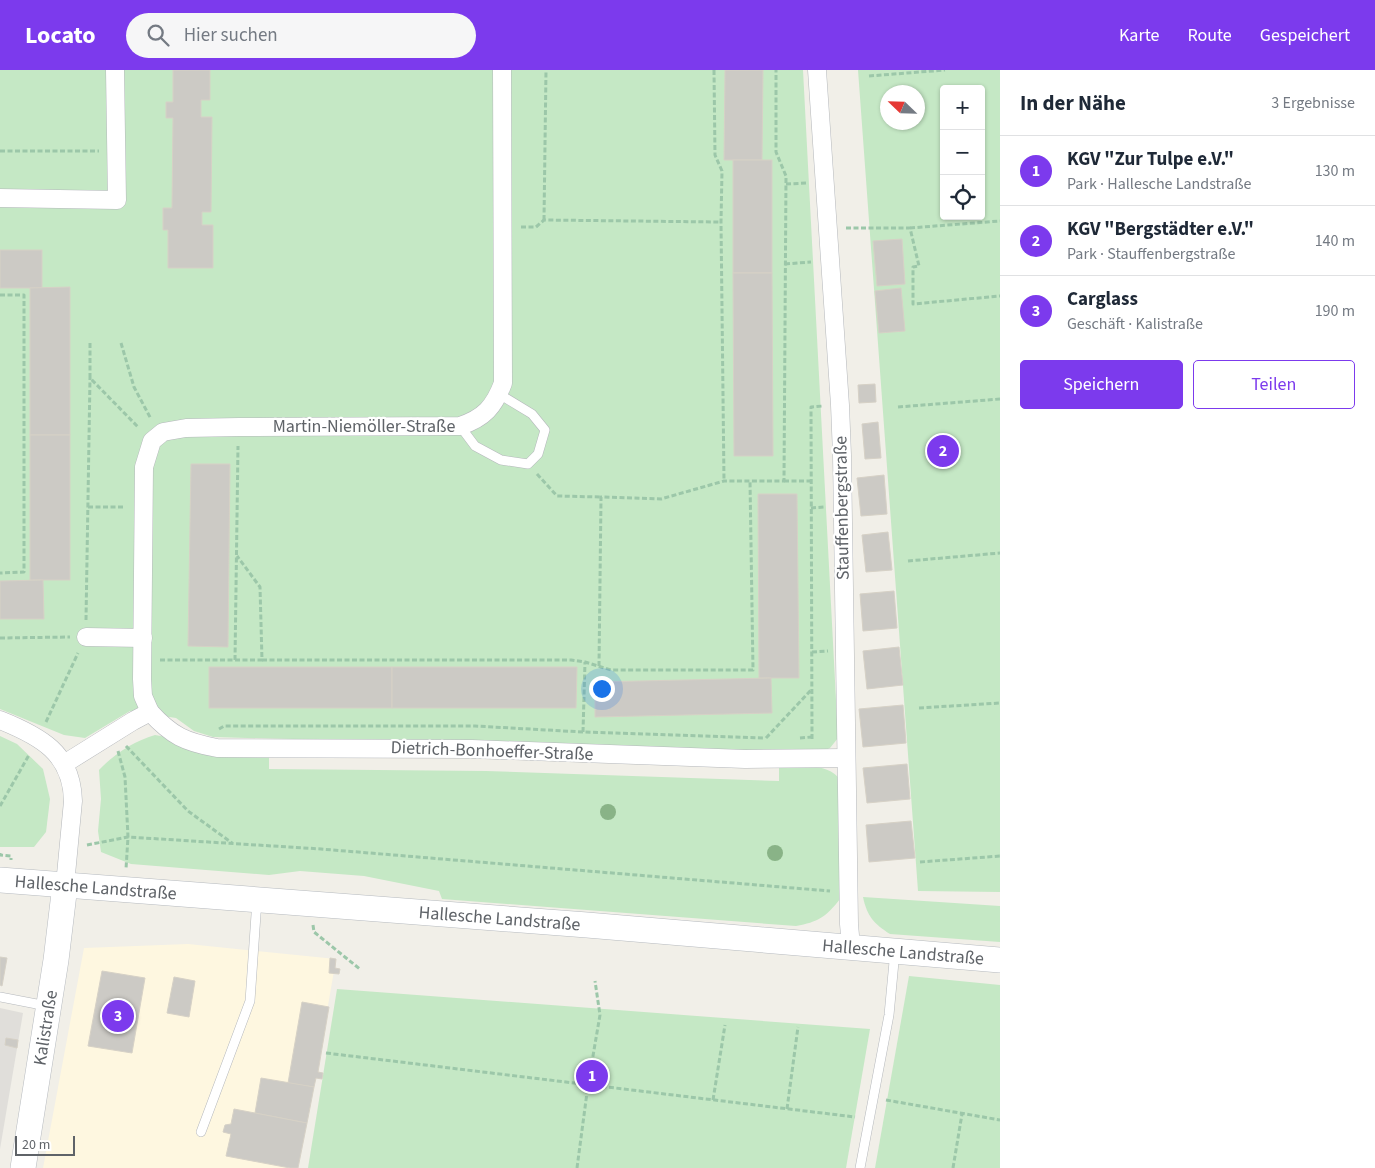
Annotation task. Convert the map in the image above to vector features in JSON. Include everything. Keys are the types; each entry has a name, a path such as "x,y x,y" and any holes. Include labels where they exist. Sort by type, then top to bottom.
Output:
{"main road":[{"name":"Hallesche Landstraße","path":"0,880 1000,960"},
{"name":"Kalistraße","path":"23,1168 56,960 65,885"}],"street":[{"path":"0,198 116,200 115,70"},
{"name":"Martin-Niemöller-Straße","path":"158,436 186,428 239,426 460,426 476,421 488,411 499,394 503,383 502,70"},
{"name":"Stauffenbergstraße","path":"817,70 840,405 848,892 851,947"},
{"path":"64,764 150,712 143,696 142,660 144,467 158,436"},
{"path":"86,637 143,638"},
{"name":"Dietrich-Bonhoeffer-Straße","path":"150,712 171,732 185,741 217,748 472,748 695,757 846,758"},
{"path":"0,720 22,729 51,747 64,764 70,776 72,788 65,885"}],"lane":[{"path":"460,426 475,446 501,460 528,464 538,454 545,430 532,414 499,394"},
{"path":"201,1132 250,1001 257,900"},
{"path":"860,1168 889,1015 896,951"},
{"path":"0,997 48,1006"}],"path":[{"path":"544,220 546,70"},
{"path":"714,70 715,155 722,171 724,481"},
{"path":"776,70 776,152 786,176 784,480"},
{"path":"869,76 945,70"},
{"path":"0,151 117,152"},
{"path":"502,221 521,227 536,227 544,220 721,222"},
{"path":"828,229 864,227 910,228 1000,221"},
{"path":"910,228 919,266 913,267 913,304 1000,296"},
{"path":"785,264 830,260"},
{"path":"0,295 24,295 24,572 0,573"},
{"path":"0,638 86,637 90,343"},
{"path":"121,343 134,387 158,436"},
{"path":"90,378 158,436"},
{"path":"898,407 1000,399"},
{"path":"812,759 811,407 840,405"},
{"path":"235,660 239,426"},
{"path":"528,464 557,496 661,499 724,481 811,481"},
{"path":"142,660 571,660 611,670 753,670 750,481"},
{"path":"599,666 601,497"},
{"path":"88,506 144,507"},
{"path":"908,561 1000,552"},
{"path":"236,555 260,587 262,660"},
{"path":"583,732 585,662"},
{"path":"766,738 813,688"},
{"path":"919,708 1000,703"},
{"path":"113,734 125,777 128,837 125,890"},
{"path":"113,734 188,811 232,844"},
{"path":"68,849 128,837 321,849 848,892"},
{"path":"920,862 1000,856"},
{"path":"310,904 314,932 361,970"},
{"path":"577,1168 588,1085 600,1016 595,981"},
{"path":"713,1100 725,1025"},
{"path":"787,1109 798,1027"},
{"path":"326,1053 855,1117"},
{"path":"873,1098 1000,1120"},
{"path":"953,1168 962,1114"}],"shaded area":[{"path":"188,944 336,959 298,1168 43,1168 84,948"},
{"path":"0,1008 23,1013 0,1149"}],"green space":[{"path":"0,70 803,70 838,738 830,748 818,753 213,737 194,731 176,718 130,711 85,738 64,735 0,709"},
{"path":"858,70 1000,70 1000,892 918,891"},
{"path":"155,735 269,756 269,769 486,771 779,781 779,767 818,767 832,772 838,777 840,899 821,918 796,926 442,899 439,891 364,876 300,871 269,875 131,864 101,852 98,831 101,799 99,770 125,749"},
{"path":"0,736 17,744 43,769 50,799 46,832 34,847 0,847"},
{"path":"863,897 1000,906 1000,942 890,934 872,919"},
{"path":"909,976 1000,985 1000,1168 875,1168"},
{"path":"337,989 870,1029 846,1168 308,1168"}],"building":[{"path":"173,70 210,70 210,100 201,100 201,117 212,117 211,212 202,212 202,225 213,225 213,268 168,268 168,230 163,230 163,208 172,208 173,118 166,118 166,102 173,102"},
{"path":"725,70 763,70 762,160 724,160"},
{"path":"733,160 772,160 772,273 733,273"},
{"path":"902,239 905,284 877,286 873,241"},
{"path":"0,250 42,250 42,288 0,288"},
{"path":"733,273 772,273 773,456 734,456"},
{"path":"70,287 70,435 30,435 30,288"},
{"path":"901,288 905,331 879,333 875,291"},
{"path":"875,384 876,402 859,403 858,385"},
{"path":"878,422 881,458 865,459 862,424"},
{"path":"30,435 70,435 70,580 30,580"},
{"path":"191,464 230,464 228,647 188,646"},
{"path":"884,475 887,514 861,516 857,478"},
{"path":"758,494 797,494 799,678 759,678"},
{"path":"888,532 892,570 866,572 862,535"},
{"path":"43,580 44,619 0,619 0,581"},
{"path":"894,591 897,628 863,631 860,594"},
{"path":"899,647 903,685 867,689 863,651"},
{"path":"209,667 392,667 392,708 209,708"},
{"path":"392,667 577,667 576,708 392,708"},
{"path":"771,678 772,713 595,717 595,682"},
{"path":"903,705 906,743 863,747 859,709"},
{"path":"907,764 910,799 867,803 863,768"},
{"path":"911,821 915,858 869,862 866,825"},
{"path":"0,957 7,958 2,986 0,985"},
{"path":"330,958 336,959 335,968 340,969 339,974 329,973"},
{"path":"102,971 145,978 132,1053 88,1046"},
{"path":"174,977 195,981 189,1017 167,1013"},
{"path":"302,1002 329,1007 318,1072 323,1073 322,1079 316,1078 314,1087 288,1083"},
{"path":"6,1038 18,1040 17,1048 5,1045"},
{"path":"261,1078 314,1087 307,1123 255,1113"},
{"path":"234,1109 307,1123 298,1168 226,1156 231,1134 223,1132 225,1125 231,1124"}],"place":[{"name":"KGV \"Bergstädter e.V.\"","path":"943,451"},
{"name":"Carglass","path":"118,1016"},
{"name":"KGV \"Zur Tulpe e.V.\"","path":"592,1076"}]}
